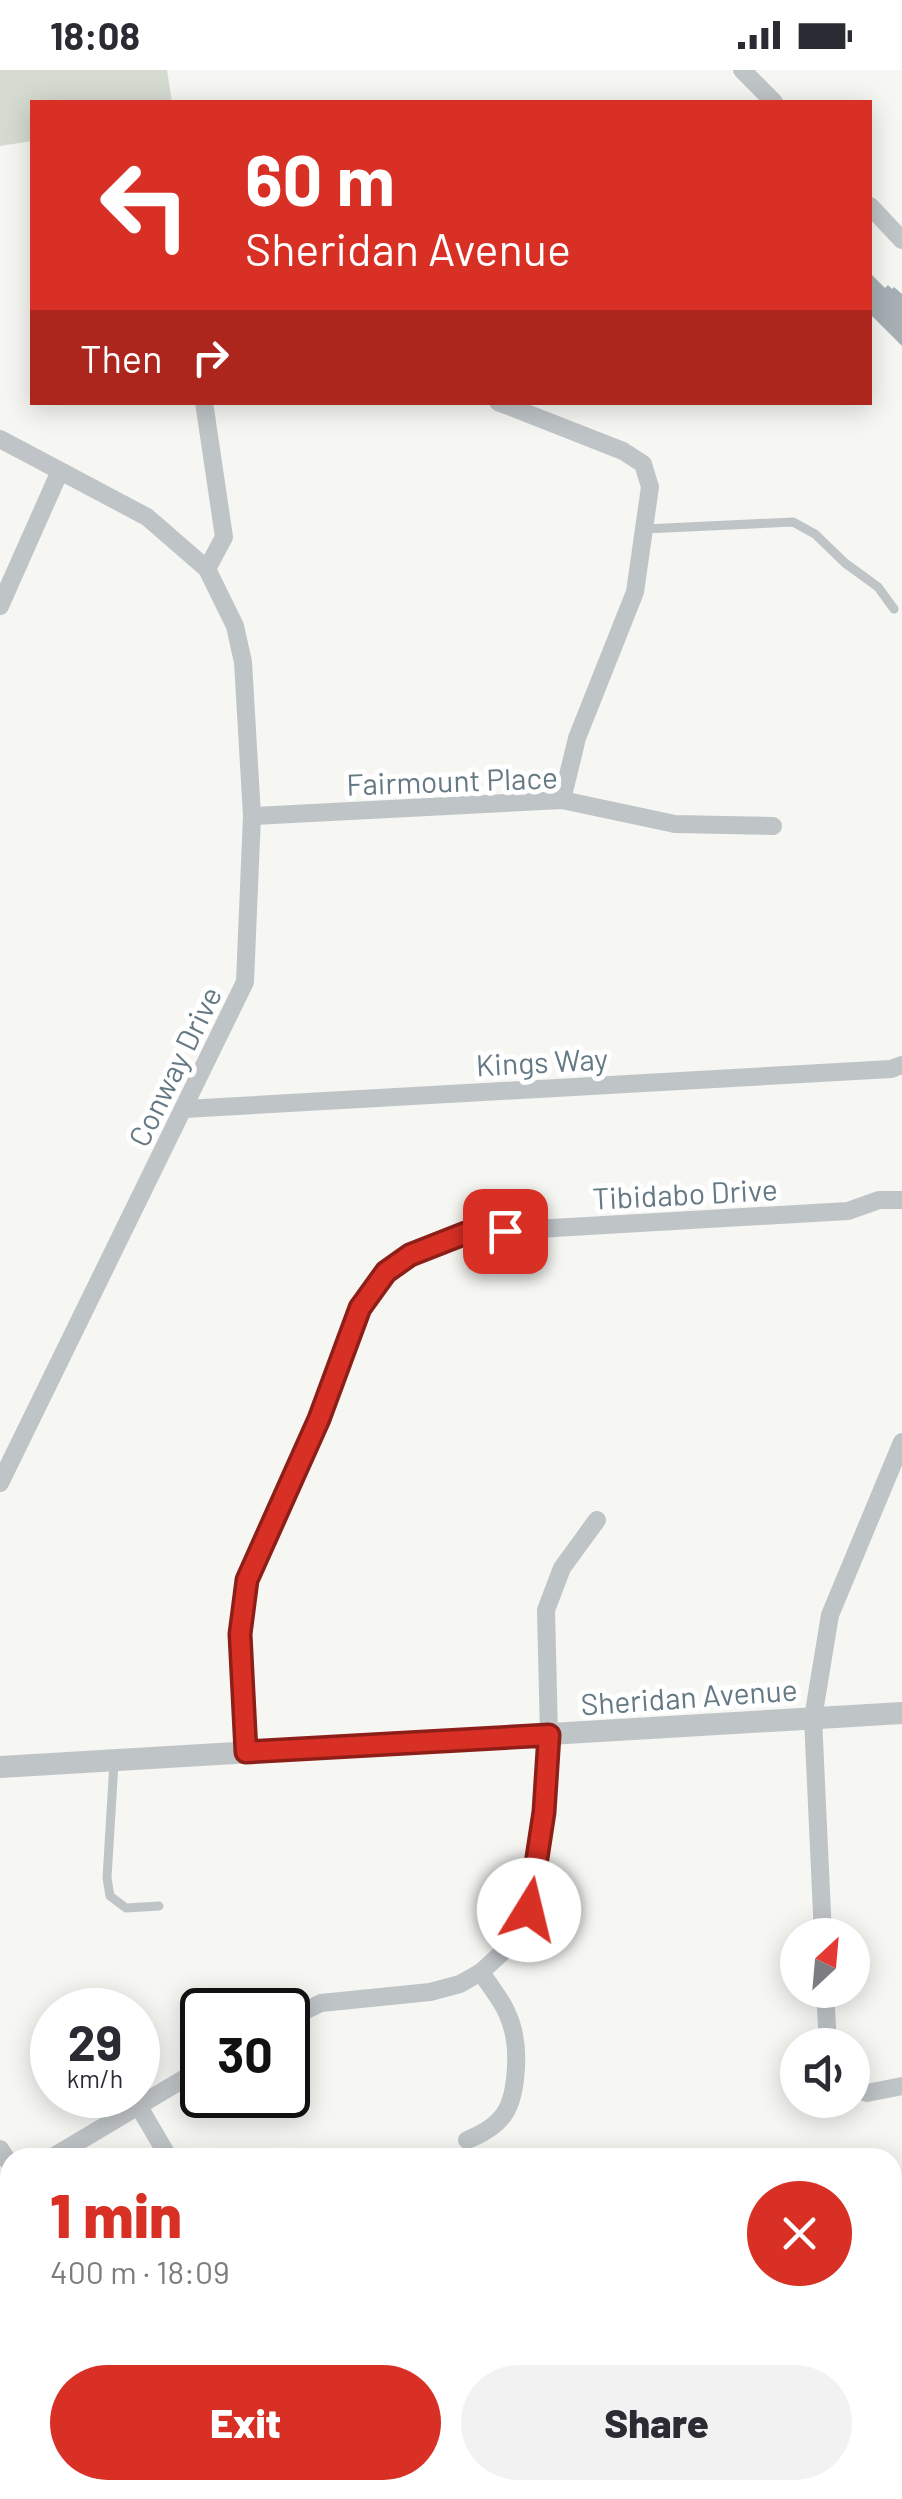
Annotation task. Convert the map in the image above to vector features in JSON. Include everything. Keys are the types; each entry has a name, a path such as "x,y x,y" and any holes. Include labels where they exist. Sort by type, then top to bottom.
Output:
{"street":[{"path":"742,70 772,100"},
{"path":"872,208 902,240"},
{"path":"0,440 147,518 210,576 224,537 204,405"},
{"path":"506,405 624,451 643,464 650,487 635,592 577,738 562,800"},
{"path":"0,606 60,471"},
{"name":"Conway Drive","path":"2,1475 245,982 252,816 243,662 234,626 210,576"},
{"name":"Fairmount Place","path":"252,816 562,800 675,824 773,826"},
{"name":"Kings Way","path":"185,1110 871,1070 902,1065"},
{"name":"Tibidabo Drive","path":"246,1752 240,1634 247,1580 319,1419 360,1308 386,1272 410,1255 466,1233 848,1211 880,1200 902,1200"},
{"path":"822,1918 812,1718 830,1615 902,1442"},
{"path":"310,2008 321,2003 430,1992 460,1984 481,1972 506,1949 529,1910 544,1812 549,1735 546,1610 562,1568 597,1520"},
{"name":"Sheridan Avenue","path":"0,1768 902,1713"},
{"path":"467,2140 486,2132 507,2112 514,2097 518,2046 507,2012 481,1972"},
{"path":"870,2092 902,2086"},
{"path":"68,2148 116,2118"},
{"path":"146,2118 163,2148"}],"lane":[{"path":"642,529 793,522 816,534 878,587 894,609"},
{"path":"114,1761 107,1878 110,1896 126,1908 159,1906"}],"shaded area":[{"path":"0,70 167,70 172,100 30,100 30,141 0,146"}],"building":[{"path":"872,275 885,288 894,287 902,294 902,346 872,316"}],"route":[{"path":"505,1231 466,1233 410,1255 386,1272 360,1308 319,1419 247,1580 240,1634 246,1752 549,1735 544,1812 529,1910"}]}
